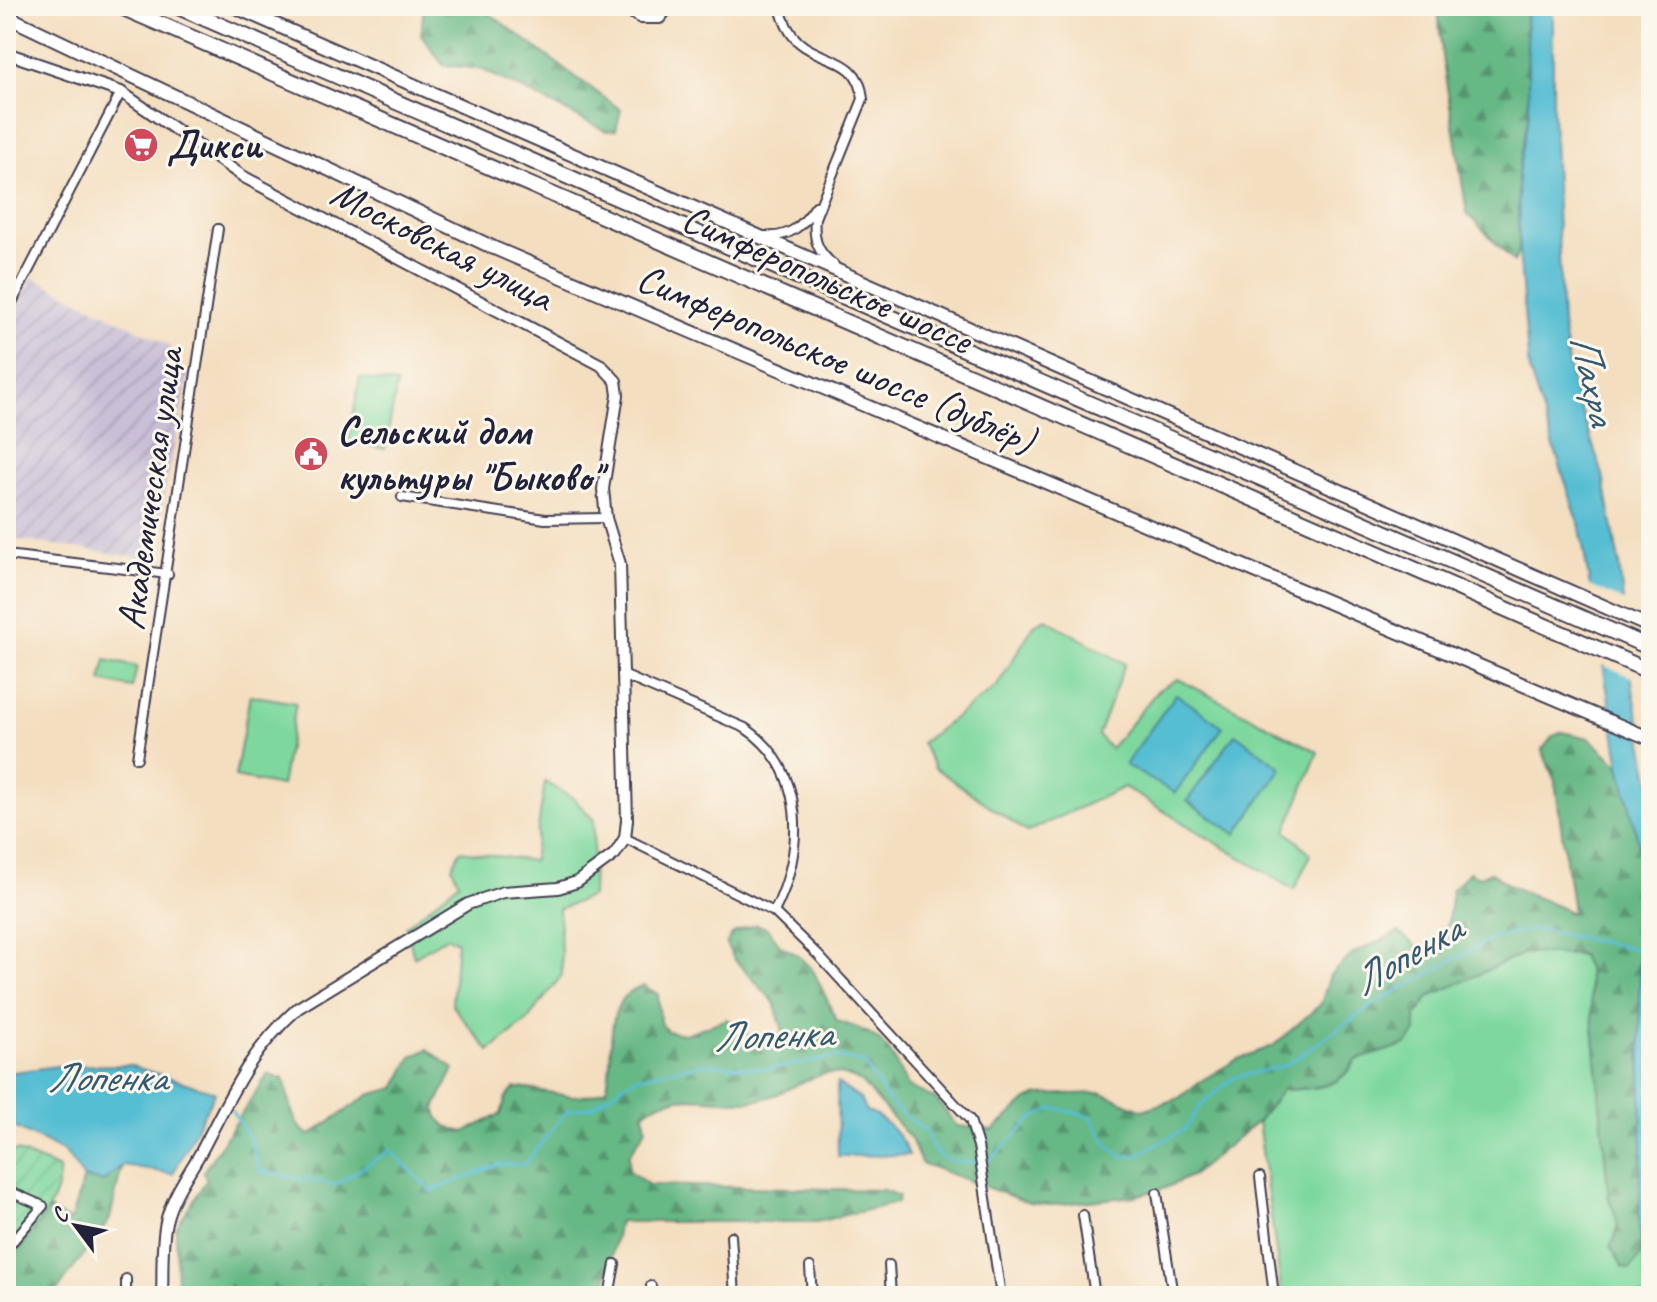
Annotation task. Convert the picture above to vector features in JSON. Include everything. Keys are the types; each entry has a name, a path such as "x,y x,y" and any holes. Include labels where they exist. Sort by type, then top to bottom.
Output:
{"highway":[{"name":"Симферопольское шоссе","path":"119,6 1651,672"},
{"name":"Симферопольское шоссе","path":"176,6 1651,648"}],"main road":[{"name":"Симферопольское шоссе (дублёр)","path":"233,6 1651,627"},
{"name":"Симферопольское шоссе (дублёр)","path":"6,16 494,248 1651,739"}],"street":[{"path":"619,6 641,19 660,19 671,6"},
{"path":"780,6 783,21 796,44 854,71 861,84 863,99 821,199 814,235 818,249 850,277"},
{"name":"Московская улица","path":"6,53 121,92 244,177 561,342 610,372 618,395 603,489 606,518 620,564 625,838"},
{"path":"6,314 121,92"},
{"path":"748,234 787,234 799,227 821,199"},
{"name":"Академическая улица","path":"137,758 168,574 218,229"},
{"path":"402,497 545,519 606,518"},
{"path":"6,555 168,574"},
{"path":"623,675 745,728 763,740 773,754 794,799 795,841 789,883 774,912"},
{"path":"162,1296 166,1223 177,1192 239,1076 259,1047 281,1024 298,1008 468,904 503,892 558,888 577,882 615,854 625,838 774,912 970,1120 978,1146 1001,1296"},
{"path":"1260,1177 1274,1296"},
{"path":"6,1190 43,1206 6,1249"},
{"path":"1157,1193 1173,1296"},
{"path":"1083,1215 1095,1296"},
{"path":"731,1236 735,1296"},
{"path":"609,1296 615,1264"},
{"path":"889,1265 891,1296"},
{"path":"810,1267 812,1296"},
{"path":"126,1279 126,1296"}],"shaded area":[{"path":"32,277 165,343 170,347 167,370 189,373 152,553 144,558 6,538 6,329"}],"green space":[{"path":"424,6 479,6 621,110 616,130 606,131 481,69 443,65 421,34"},
{"path":"1438,6 1526,6 1529,113 1518,174 1519,250 1514,262 1467,213 1442,56"},
{"path":"360,378 397,384 385,449 348,442"},
{"path":"1046,619 1125,664 1098,735 1110,749 1158,690 1178,679 1318,752 1286,831 1311,854 1294,890 1124,787 1027,832 935,768 921,743 997,686 1034,625"},
{"path":"106,660 137,667 132,688 101,681"},
{"path":"250,695 296,703 281,786 235,777"},
{"path":"1562,732 1589,738 1620,766 1646,874 1639,939 1642,1147 1639,1225 1645,1249 1630,1269 1623,1267 1610,1246 1617,1223 1609,1199 1588,971 1581,955 1524,953 1429,997 1416,1016 1416,1032 1407,1044 1356,1060 1342,1077 1324,1086 1282,1090 1258,1121 1193,1175 1165,1188 1135,1196 1052,1205 1029,1203 921,1163 911,1139 862,1083 831,1074 809,1079 757,1100 684,1098 657,1105 644,1113 646,1129 629,1155 629,1171 649,1185 883,1190 899,1196 897,1203 816,1222 619,1222 603,1296 177,1296 176,1228 207,1179 203,1172 268,1074 284,1079 295,1119 310,1135 369,1095 395,1088 412,1057 428,1049 454,1069 435,1108 437,1114 446,1125 465,1132 501,1114 506,1097 515,1088 571,1096 594,1094 606,1089 615,1015 620,1002 630,992 644,986 658,994 660,1022 667,1031 685,1034 727,1019 755,1040 772,1046 783,1031 774,1002 734,959 726,944 733,933 756,924 767,928 781,946 798,955 814,972 837,1021 864,1031 882,1043 907,1086 936,1099 957,1126 993,1130 1027,1100 1038,1095 1102,1093 1143,1110 1179,1098 1238,1059 1273,1046 1321,1004 1330,975 1354,953 1399,932 1417,947 1430,947 1448,922 1452,890 1469,872 1479,877 1491,872 1510,886 1573,913 1555,781 1542,750 1553,736"},
{"path":"545,782 573,798 594,820 592,896 559,909 562,975 526,1022 489,1051 452,1005 457,942 447,937 414,957 406,926 459,883 452,867 460,851 533,861"},
{"path":"1524,953 1581,955 1588,971 1609,1199 1619,1222 1615,1239 1630,1269 1645,1249 1648,1296 1282,1296 1258,1121 1281,1090 1314,1088 1333,1083 1356,1060 1407,1044 1416,1032 1416,1016 1429,997"},
{"path":"17,1151 59,1169 58,1183 41,1221 6,1266 6,1153"},
{"path":"122,1165 110,1219 53,1296 6,1296 6,1266 49,1209 70,1221 84,1178 103,1182"}],"water":[{"path":"1526,6 1553,6 1553,116 1562,325 1572,383 1603,475 1618,556 1633,689 1651,783 1651,1296 1648,1296 1639,1225 1642,1147 1639,939 1646,874 1620,766 1580,527 1529,370 1519,250 1518,174 1529,113"},
{"path":"1176,694 1223,727 1175,793 1125,765"},
{"path":"1235,734 1282,768 1236,834 1187,801"},
{"path":"129,1065 215,1092 173,1174 123,1165 103,1182 84,1178 65,1152 6,1123 6,1073 57,1066"},
{"path":"837,1083 860,1099 866,1111 892,1128 909,1155 838,1156"}],"pier":[{"path":"1587,585 1628,603 1636,679 1601,664"}],"waterway":[{"name":"Лопенка","path":"232,1111 251,1141 259,1171 336,1185 390,1150 431,1191 500,1164 524,1165 567,1111 593,1106 636,1077 705,1064 768,1069 838,1057 864,1063 893,1106 928,1133 935,1151 950,1160 989,1161 1033,1118 1054,1108 1090,1116 1109,1147 1122,1156 1135,1156 1185,1129 1200,1106 1233,1078 1286,1065 1374,1004 1494,937 1537,929 1651,952"}],"place":[{"name":"Дикси","path":"141,145"},
{"name":"Сельский дом культуры \"Быково\"","path":"311,454"}],"water label":[{"name":"Пахра","path":"1593,379"}]}
